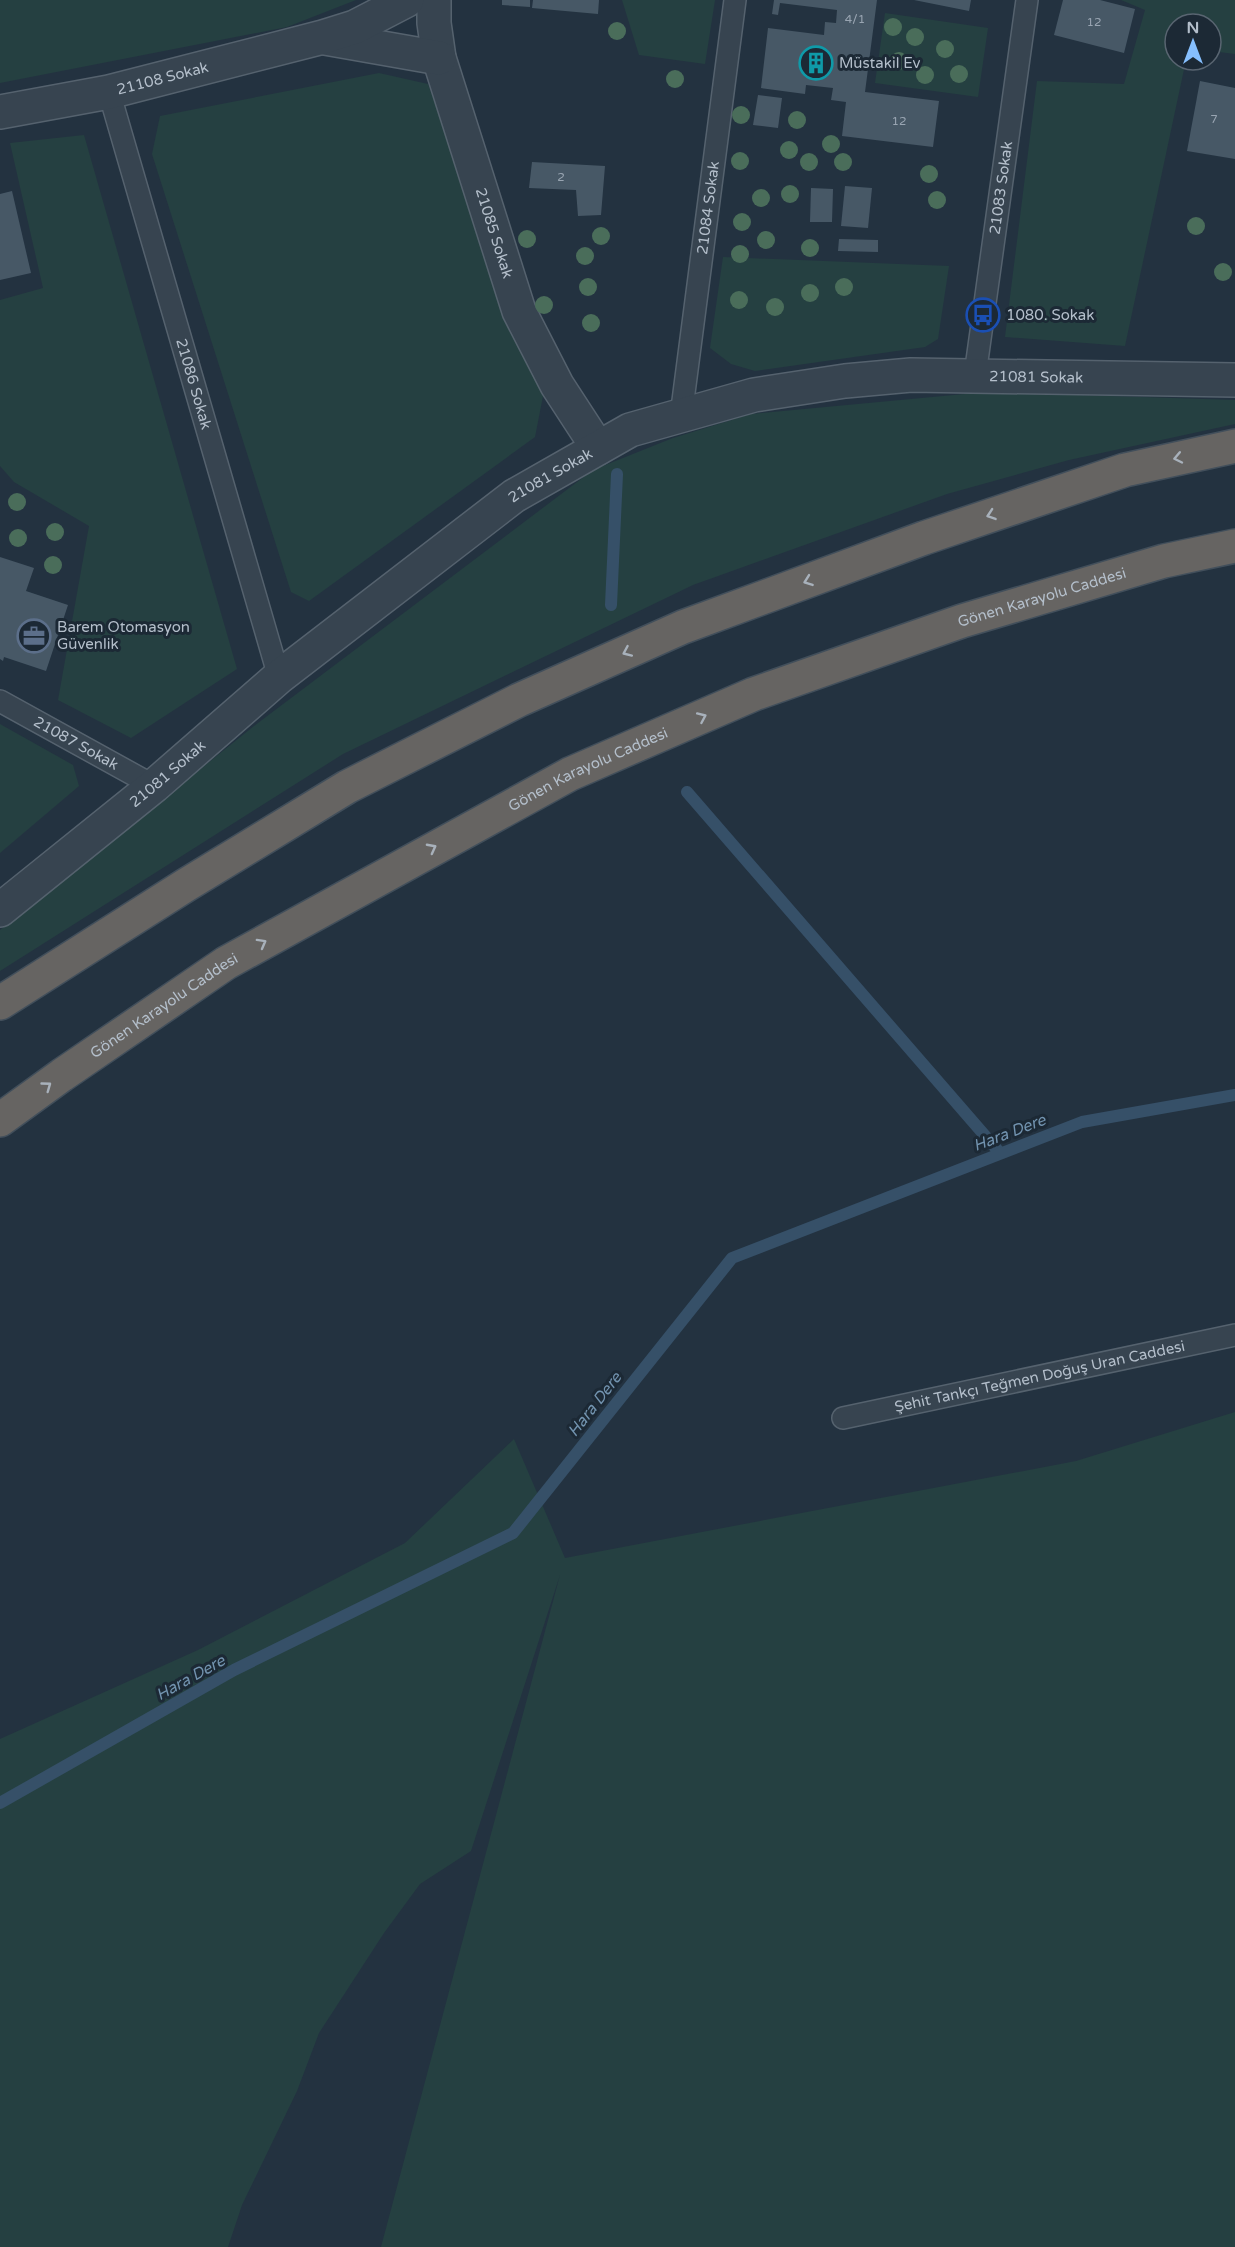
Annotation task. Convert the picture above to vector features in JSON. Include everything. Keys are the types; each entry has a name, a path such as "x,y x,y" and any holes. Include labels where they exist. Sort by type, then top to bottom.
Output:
{"highway":[{"path":"0,1003 186,885 347,787 519,700 683,627 924,537 1125,470 1235,446"},
{"name":"Gönen Karayolu Caddesi","path":"0,1120 226,963 570,774 754,694 962,621 1164,561 1235,546"}],"street":[{"name":"21108 Sokak","path":"0,112 109,92 323,37 355,27 407,0"},
{"name":"21085 Sokak","path":"434,0 434,23 439,58 519,311 557,384 598,448"},
{"name":"21108 Sokak","path":"323,37 439,58"},
{"name":"21081 Sokak","path":"0,910 154,786 279,676 514,496 630,430 754,395 844,381 911,375 1235,380"}],"lane":[{"name":"21084 Sokak","path":"681,416 735,0"},
{"name":"21083 Sokak","path":"975,375 1027,0"},
{"name":"21086 Sokak","path":"109,92 279,676"},
{"name":"21087 Sokak","path":"0,701 154,786"},
{"name":"Şehit Tankçı Teğmen Doğuş Uran Caddesi","path":"843,1418 1235,1335"}],"green space":[{"path":"0,0 356,0 287,27 0,83"},
{"path":"622,0 715,0 705,64 639,55"},
{"path":"1121,0 1235,0 1235,54 1223,52 1223,12 1163,12 1163,72 1183,72 1125,346 1005,337 1037,81 1124,84 1145,10"},
{"path":"885,13 988,28 978,97 875,83"},
{"path":"379,73 428,84 543,396 535,437 309,601 291,592 152,154 160,116"},
{"path":"84,135 237,669 131,738 58,700 89,526 14,482 0,466 0,300 43,288 10,143"},
{"path":"723,257 949,266 938,339 925,347 755,371 731,364 710,348"},
{"path":"986,392 1235,400 1235,424 1069,460 947,494 693,585 343,754 0,971 0,930 254,726 593,470 673,438 751,414"},
{"path":"0,724 73,765 79,786 0,853"},
{"path":"1235,1412 1235,2247 381,2247 560,1575 471,1851 420,1884 384,1933 319,2033 297,2091 242,2205 228,2247 0,2247 0,1739 198,1650 405,1543 514,1439 565,1558 1076,1461"}],"building":[{"path":"502,0 530,0 530,7 502,5"},
{"path":"533,0 599,0 598,14 532,8"},
{"path":"774,0 877,0 865,92 939,101 933,147 842,136 846,102 831,100 833,88 806,85 805,94 761,88 768,28 824,35 825,22 836,23 837,10 780,3 778,15 772,14"},
{"path":"914,0 971,0 969,11"},
{"path":"1063,0 1100,0 1135,9 1124,53 1054,35"},
{"path":"1200,81 1235,88 1235,159 1187,151"},
{"path":"758,95 782,98 778,128 753,125"},
{"path":"532,162 605,166 601,215 578,216 576,190 529,188"},
{"path":"845,186 872,188 868,228 841,226"},
{"path":"811,188 833,189 832,222 810,222"},
{"path":"12,191 31,273 0,280 0,194"},
{"path":"839,239 878,240 878,252 838,251"},
{"name":"Barem Otomasyon Güvenlik","path":"0,557 34,568 26,591 68,605 46,671 4,657 3,661 0,659"}],"waterway":[{"path":"611,605 617,474"},
{"path":"687,792 1000,1153"},
{"name":"Hara Dere","path":"0,1803 234,1670 513,1533 732,1258 1082,1122 1235,1095"}],"place":[{"name":"Müstakil Ev","path":"816,63"},
{"name":"1080. Sokak","path":"983,315"},
{"name":"Barem Otomasyon Güvenlik","path":"34,636"}]}
